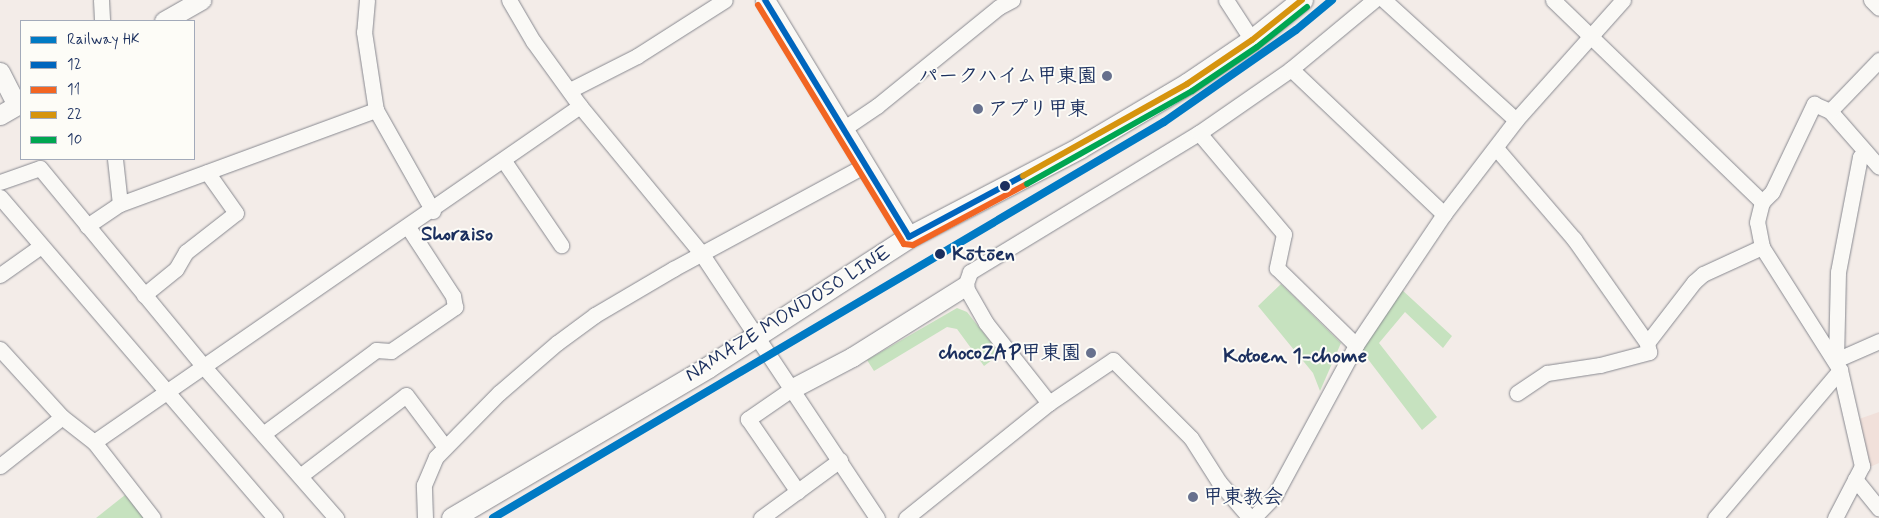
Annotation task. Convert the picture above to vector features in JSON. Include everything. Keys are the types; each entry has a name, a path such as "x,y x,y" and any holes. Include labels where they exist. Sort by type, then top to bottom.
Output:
{"main road":[{"name":"NAMAZE MONDOSO LINE","path":"452,518 757,334 909,237 1079,148 1187,84 1252,40 1302,0"}],"street":[{"path":"101,0 102,20"},
{"path":"166,20 201,0"},
{"path":"367,0 364,32 376,110 433,211"},
{"path":"509,0 533,41 580,106 701,253 793,388 877,518"},
{"path":"570,90 637,56 726,0"},
{"path":"765,0 909,237"},
{"path":"843,128 877,106 999,6 1012,0"},
{"path":"1226,0 1252,40"},
{"path":"798,492 748,418 793,388 852,357 965,286 970,272 1198,133 1292,69 1374,0"},
{"path":"1384,0 1516,120"},
{"path":"1553,0 1762,202"},
{"path":"906,518 1049,403 1113,360 1191,438 1219,482 1251,518 1275,495 1294,465 1356,345 1444,214 1516,120 1623,0"},
{"path":"1871,0 1879,8"},
{"path":"1830,111 1879,60"},
{"path":"1292,69 1444,214"},
{"path":"0,72 19,104 0,115"},
{"path":"1838,365 1762,247 1757,222 1762,202 1772,192 1814,104 1830,111 1879,167"},
{"path":"94,442 433,211 580,106"},
{"path":"86,226 120,204 376,110"},
{"path":"1198,133 1284,234 1277,268 1356,345"},
{"path":"1496,148 1574,239 1646,343 1649,352 1600,365 1547,373 1517,392"},
{"path":"1835,518 1862,466 1838,365 1838,272 1860,157 1865,152"},
{"path":"115,160 120,204"},
{"path":"504,161 561,245"},
{"path":"425,518 424,485 436,457 499,393 557,343 595,316 701,253 865,165"},
{"path":"0,182 40,168 204,367 336,518"},
{"path":"144,295 176,270 186,252 236,213 207,172"},
{"path":"0,197 40,246 275,518"},
{"path":"263,434 376,350 391,350 456,307 453,296 408,227"},
{"path":"0,275 40,246"},
{"path":"1646,343 1703,274 1762,247"},
{"path":"965,286 986,323 1049,403"},
{"path":"1716,518 1838,365 1879,341"},
{"path":"0,349 62,417 94,442 153,518"},
{"path":"300,476 406,395 445,447"},
{"path":"0,466 62,417"},
{"path":"761,518 840,460"},
{"path":"1855,479 1879,509"}],"shaded area":[{"path":"1879,412 1879,463 1870,467 1859,419"}],"green space":[{"path":"1281,284 1341,343 1320,391 1313,373 1258,306"},
{"path":"1401,289 1452,336 1443,348 1405,312 1379,343 1437,417 1422,430 1361,350"},
{"path":"957,308 967,312 1000,354 984,366 957,329 947,327 874,371 867,360"},
{"path":"125,495 144,518 96,518"}],"rail line":[{"name":"HK","path":"493,518 1164,122 1296,30 1332,0"}],"transit line":[{"name":"12","path":"765,0 909,237 1023,176"},
{"name":"22","path":"1023,176 1187,84 1252,40 1302,0"},
{"name":"11","path":"758,5 904,244 913,245 1027,184"},
{"name":"10","path":"1027,184 1192,91 1257,47 1307,7"}],"place":[{"name":"パークハイム甲東園","path":"1107,76"},
{"name":"アプリ甲東","path":"978,109"},
{"name":"Kōtōen","path":"940,254"},
{"name":"chocoZAP甲東園","path":"1091,353"},
{"name":"甲東教会","path":"1193,497"}],"district":[{"name":"Shoraiso","path":"457,234"},
{"name":"Kotoen 1-chome","path":"1295,356"}]}
